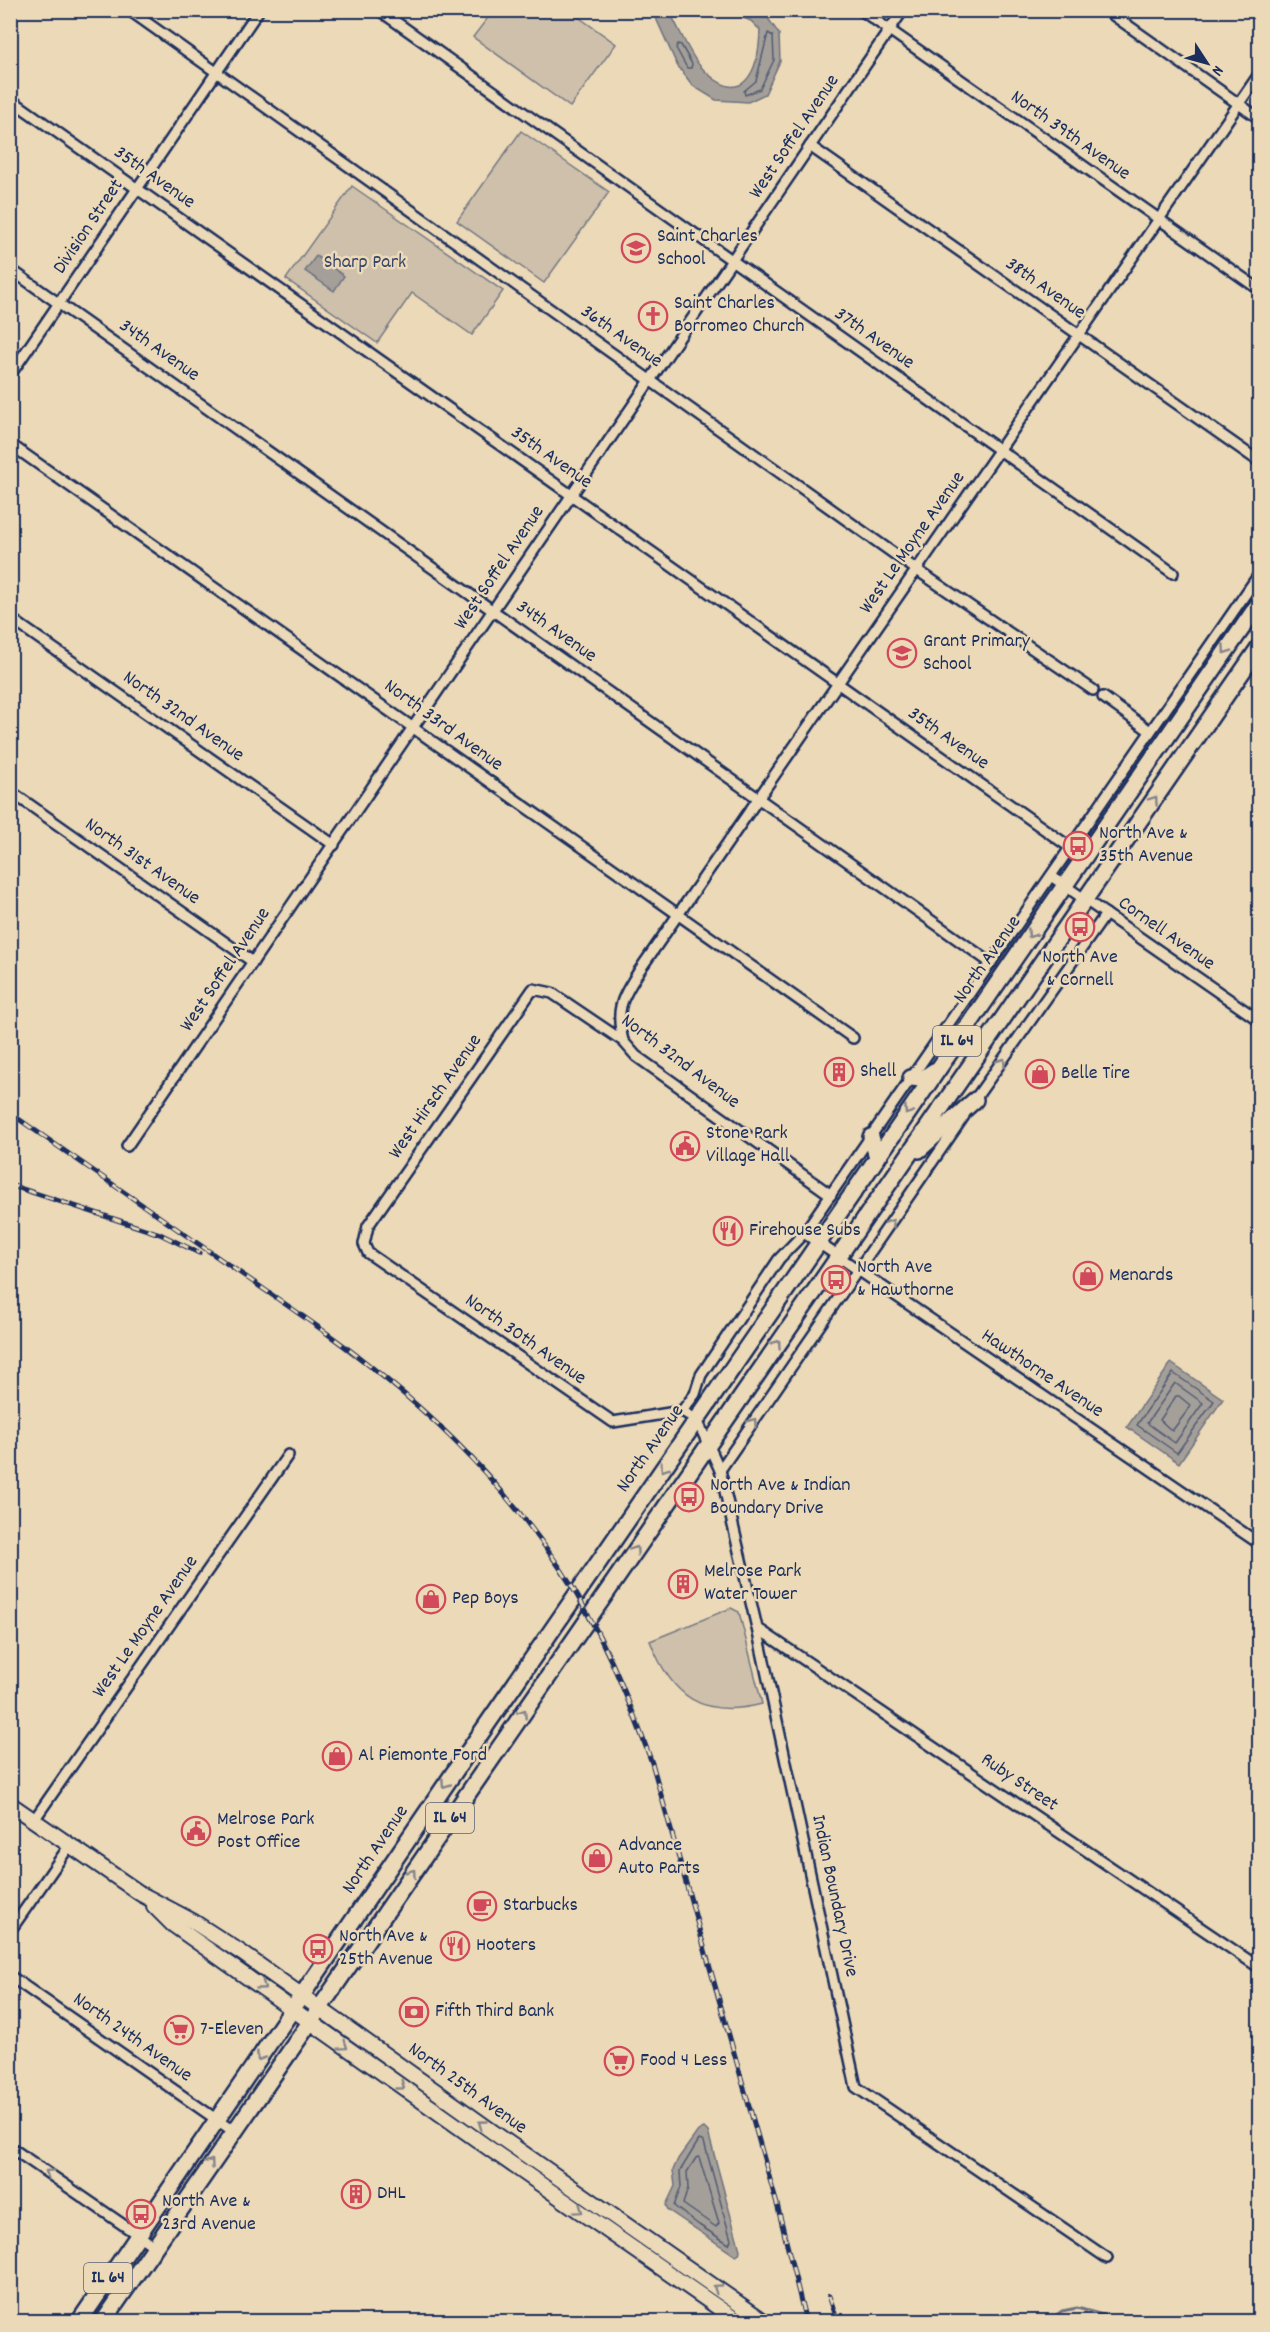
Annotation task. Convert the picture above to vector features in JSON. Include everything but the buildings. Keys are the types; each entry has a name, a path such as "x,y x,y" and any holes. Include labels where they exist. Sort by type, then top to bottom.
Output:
{"main road":[{"name":"North Avenue","path":"79,2322 376,1885 1260,602"},
{"name":"IL 64","path":"103,2322 309,2020 1260,646"},
{"path":"907,1075 922,1079 939,1067"},
{"path":"894,1175 921,1147 975,1100"},
{"path":"871,1137 877,1158"},
{"name":"North 25th Avenue","path":"10,1804 141,1894 194,1922 302,1996 765,2322"},
{"path":"423,1817 442,1830"},
{"path":"376,1885 395,1897"},
{"name":"North 25th Avenue","path":"141,1894 172,1924 739,2322"}],"street":[{"name":"36th Avenue","path":"129,10 917,570 1093,690"},
{"name":"Division Street","path":"10,375 259,10"},
{"name":"37th Avenue","path":"378,10 1173,573"},
{"name":"North 39th Avenue","path":"861,10 1260,290"},
{"name":"West Soffel Avenue","path":"127,1146 903,10"},
{"path":"1106,10 1260,119"},
{"name":"West Le Moyne Avenue","path":"623,1041 618,1021 622,999 1260,73"},
{"name":"35th Avenue","path":"10,99 1071,848"},
{"name":"38th Avenue","path":"810,146 1260,462"},
{"name":"34th Avenue","path":"10,269 991,963"},
{"name":"North 33rd Avenue","path":"10,444 415,727 853,1038"},
{"name":"North Avenue","path":"682,1410 695,1394 707,1365 779,1259 804,1233 831,1195 871,1137 907,1075 991,963 1260,573"},
{"name":"North 32nd Avenue","path":"10,618 334,844"},
{"path":"1103,697 1150,731"},
{"name":"North 31st Avenue","path":"10,791 253,962"},
{"name":"Cornell Avenue","path":"1051,876 1260,1021"},
{"path":"720,1470 1106,914"},
{"name":"North 32nd Avenue","path":"533,989 552,993 623,1041 636,1056 831,1195"},
{"name":"West Hirsch Avenue","path":"368,1227 533,989"},
{"name":"North 30th Avenue","path":"368,1227 364,1244 368,1252 613,1422 682,1410"},
{"name":"Hawthorne Avenue","path":"804,1233 1260,1544"},
{"path":"682,1410 697,1420"},
{"name":"Indian Boundary Drive","path":"697,1420 720,1470 757,1628 856,2087 1107,2258"},
{"name":"West Le Moyne Avenue","path":"34,1820 288,1455"},
{"name":"Ruby Street","path":"757,1628 1260,1968"},
{"path":"10,1931 70,1845"},
{"name":"North 24th Avenue","path":"10,1976 233,2131"},
{"path":"10,2147 154,2246"},
{"path":"10,2316 18,2322"}],"green space":[{"path":"493,11 570,11 616,44 570,107 473,37"},
{"path":"521,131 609,192 544,283 457,221"},
{"name":"Sharp Park","path":"352,186 503,291 472,335 412,293 377,343 286,279"},
{"path":"731,1608 739,1612 762,1704 741,1708 722,1708 692,1699 668,1677 650,1641"}],"water":[{"path":"650,11 669,11 688,48 701,67 715,80 727,86 737,86 745,81 752,72 759,45 760,30 751,21 730,11 763,11 779,34 780,61 765,94 748,102 716,100 693,86 677,65 655,16"},
{"path":"316,256 344,276 334,291 305,271"},
{"path":"1171,1363 1223,1399 1179,1463 1127,1427"},
{"path":"704,2128 708,2132 740,2250 736,2256 668,2210 666,2205 675,2186 673,2170 678,2159 698,2131"}],"waterway":[{"path":"1047,2322 1062,2311 1077,2308 1129,2322"}],"railway":[{"path":"10,1113 348,1348 386,1379 458,1444 502,1492 560,1568 601,1639 633,1712 652,1763 778,2208 806,2322"},
{"path":"10,1185 160,1234 199,1253"},
{"path":"829,2296 838,2322"}],"place":[{"name":"Saint Charles School","path":"636,248"},
{"name":"Saint Charles Borromeo Church","path":"653,316"},
{"name":"Grant Primary School","path":"902,653"},
{"name":"North Ave & 35th Avenue","path":"1078,846"},
{"name":"North Ave & Cornell","path":"1080,927"},
{"name":"Shell","path":"839,1072"},
{"name":"Belle Tire","path":"1040,1074"},
{"name":"Stone Park Village Hall","path":"685,1146"},
{"name":"Firehouse Subs","path":"728,1231"},
{"name":"Menards","path":"1088,1276"},
{"name":"North Ave & Hawthorne","path":"836,1280"},
{"name":"North Ave & Indian Boundary Drive","path":"689,1497"},
{"name":"Melrose Park Water Tower","path":"683,1584"},
{"name":"Pep Boys","path":"431,1599"},
{"name":"Al Piemonte Ford","path":"337,1756"},
{"name":"Melrose Park Post Office","path":"196,1831"},
{"name":"Advance Auto Parts","path":"597,1858"},
{"name":"Starbucks","path":"482,1906"},
{"name":"Hooters","path":"455,1946"},
{"name":"North Ave & 25th Avenue","path":"318,1949"},
{"name":"Fifth Third Bank","path":"414,2012"},
{"name":"7-Eleven","path":"179,2030"},
{"name":"Food 4 Less","path":"619,2061"},
{"name":"DHL","path":"356,2194"},
{"name":"North Ave & 23rd Avenue","path":"141,2214"}]}
